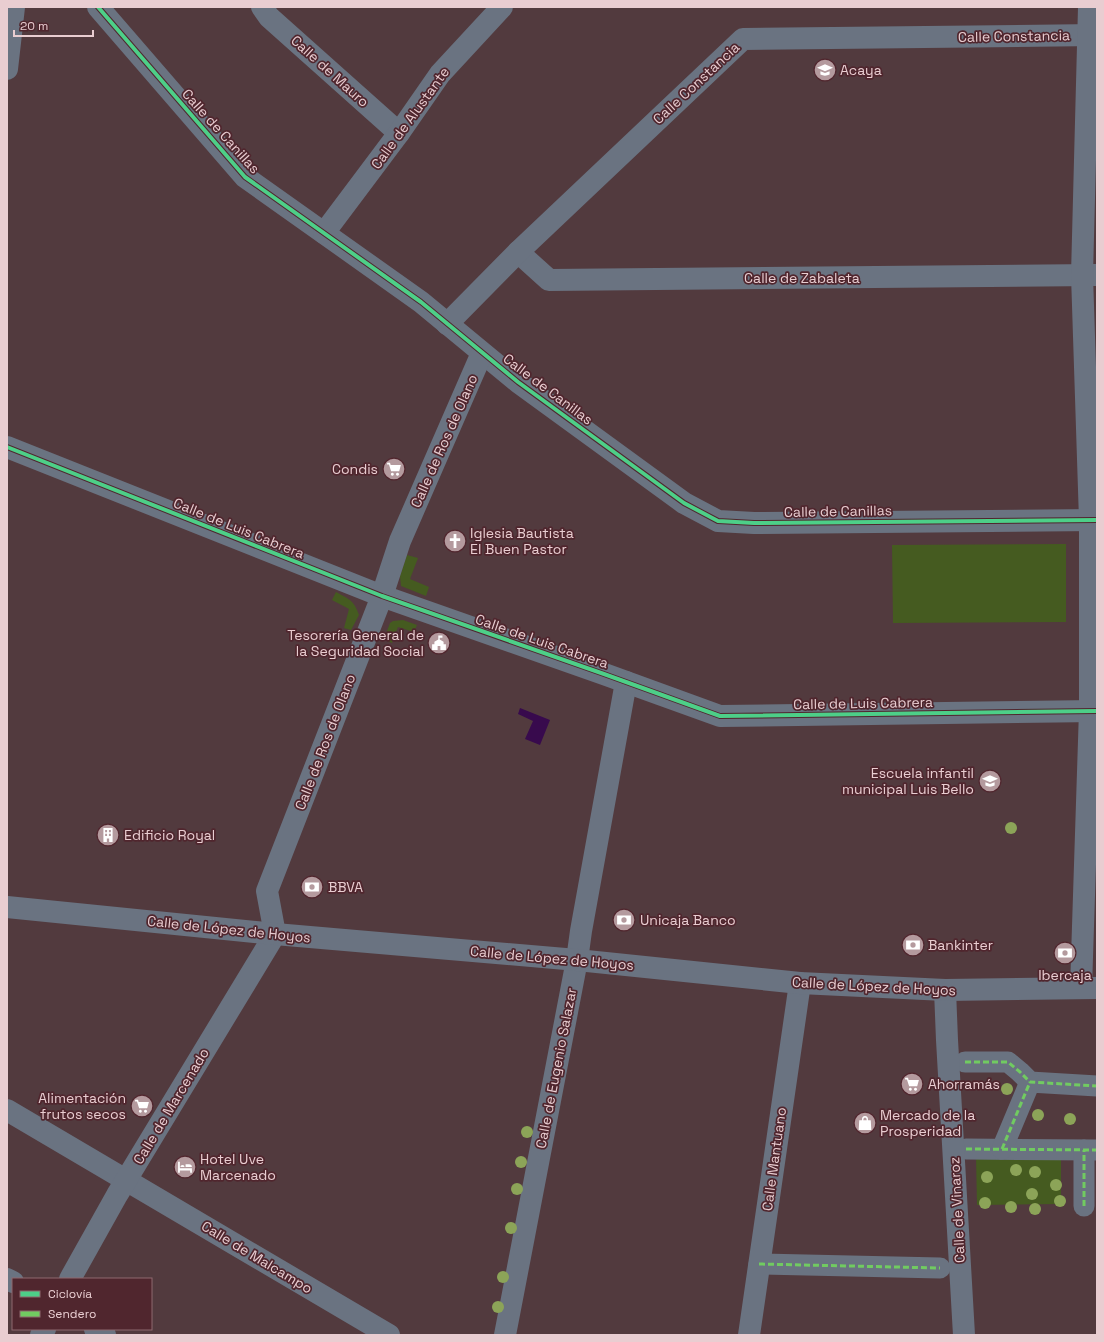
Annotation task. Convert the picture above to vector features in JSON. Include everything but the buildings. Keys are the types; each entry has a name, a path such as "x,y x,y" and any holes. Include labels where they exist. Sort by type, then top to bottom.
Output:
{"street":[{"name":"Calle de Canillas","path":"98,7 245,177 421,302 518,382 684,503 718,521 754,523 1093,520"},
{"name":"Calle de Mauro","path":"262,7 269,17 399,133"},
{"name":"Calle de Alustante","path":"324,233 399,133 440,74 502,7"},
{"path":"1089,7 1093,35 1089,275 1094,711 1089,988"},
{"path":"7,69 15,9"},
{"name":"Calle Constancia","path":"446,324 518,252 743,39 1093,35"},
{"name":"Calle de Zabaleta","path":"518,252 549,280 1089,275"},
{"name":"Calle de Ros de Olano","path":"275,934 267,891 382,596 400,541 482,353"},
{"name":"Calle de Luis Cabrera","path":"7,447 382,596 720,716 1094,711"},
{"name":"Calle de Eugenio Salazar","path":"505,1335 577,960 626,682"},
{"name":"Calle de López de Hoyos","path":"7,907 275,934 577,960 800,983 945,990 1089,988"},
{"name":"Calle de Marcenado","path":"71,1278 126,1179 275,934"},
{"name":"Calle Mantuano","path":"749,1335 800,983"},
{"name":"Calle de Vinaroz","path":"945,990 964,1335"},
{"path":"965,1062 1008,1062 1030,1082 1097,1086"},
{"path":"1002,1149 1030,1082"},
{"name":"Calle de Malcampo","path":"7,1110 389,1335"},
{"path":"966,1149 1091,1150 1084,1206"},
{"path":"759,1264 940,1268"}],"green space":[{"path":"1066,544 1066,622 893,623 892,545"},
{"path":"407,555 418,558 410,579 429,587 426,596 401,586 400,576"},
{"path":"336,592 353,603 359,615 351,630 344,628 349,609 332,600"},
{"path":"403,620 417,625 414,632 398,627 392,643 384,639 390,623 393,621"},
{"path":"1061,1156 1061,1204 977,1205 976,1157"}],"shaded area":[{"path":"520,708 550,720 540,745 525,739 533,721 518,714"}],"marked path":[{"path":"965,1062 1008,1062 1030,1082 1097,1086"},
{"path":"1002,1149 1030,1082"},
{"path":"966,1149 1097,1150"},
{"path":"1084,1150 1084,1206"},
{"path":"759,1264 940,1268"}],"cycle path":[{"path":"98,7 245,177 421,302 518,382 684,503 718,521 754,523 1097,520"},
{"path":"7,447 382,596 720,716 1097,711"}],"place":[{"name":"Acaya","path":"825,70"},
{"name":"Condis","path":"394,469"},
{"name":"Iglesia Bautista El Buen Pastor","path":"455,541"},
{"name":"Tesorería General de la Seguridad Social","path":"439,643"},
{"name":"Escuela infantil municipal Luis Bello","path":"990,781"},
{"name":"Edificio Royal","path":"108,835"},
{"name":"BBVA","path":"312,887"},
{"name":"Unicaja Banco","path":"624,920"},
{"name":"Bankinter","path":"913,945"},
{"name":"Ibercaja","path":"1065,953"},
{"name":"Ahorramás","path":"912,1084"},
{"name":"Alimentación frutos secos","path":"142,1106"},
{"name":"Mercado de la Prosperidad","path":"865,1123"},
{"name":"Hotel Uve Marcenado","path":"185,1167"}]}
